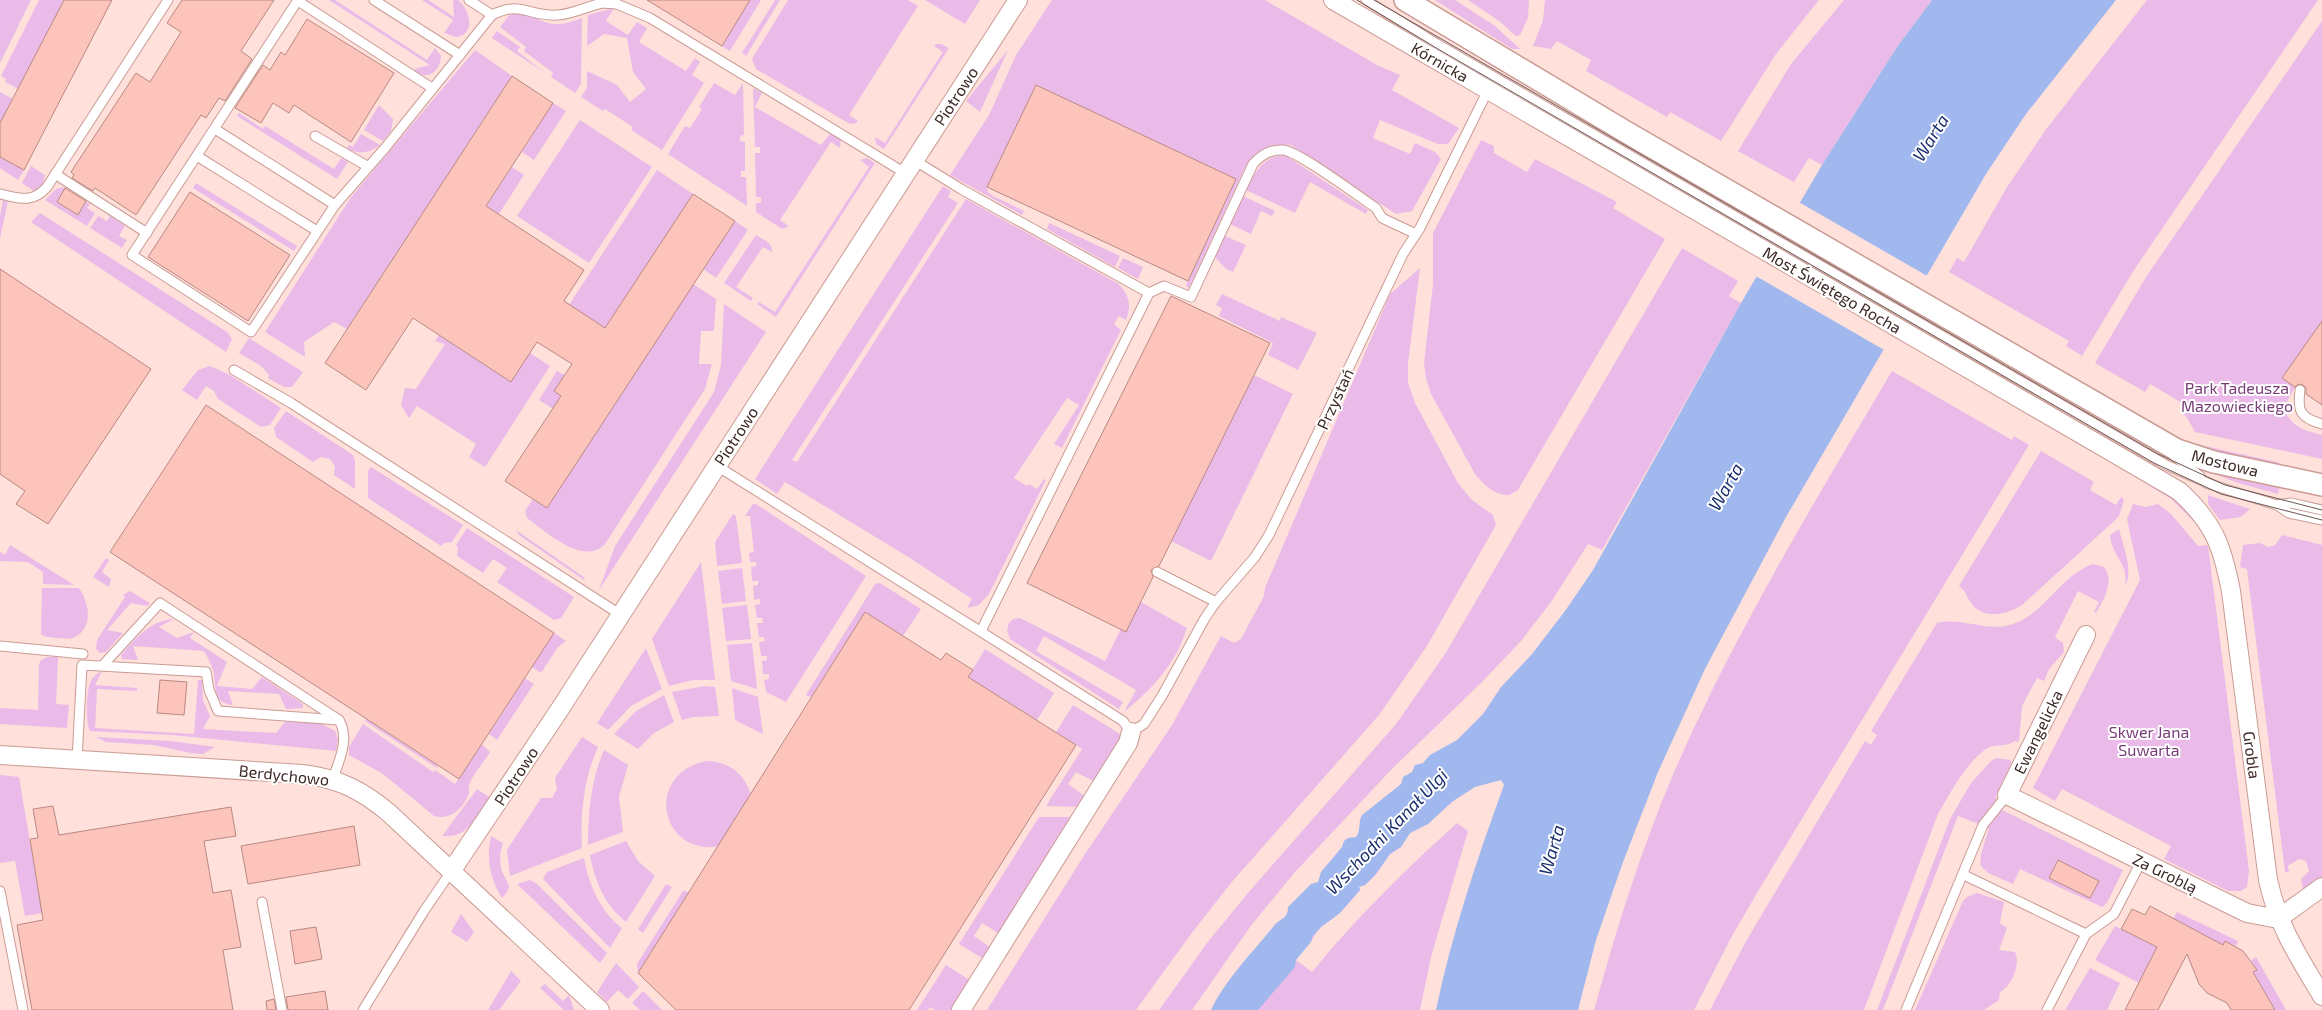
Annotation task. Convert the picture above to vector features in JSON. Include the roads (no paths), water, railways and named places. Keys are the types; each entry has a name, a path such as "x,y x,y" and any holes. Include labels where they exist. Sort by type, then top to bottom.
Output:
{"street":[{"name":"Piotrowo","path":"452,870 621,615 1018,0"},
{"name":"Kórnicka","path":"1333,0 1488,90 1555,110"},
{"path":"1405,0 1555,110"},
{"name":"Most Świętego Rocha","path":"1555,110 2126,441"},
{"name":"Most Świętego Rocha","path":"1555,110 2126,441"},
{"name":"Mostowa","path":"2126,441 2177,450 2195,457 2322,485"},
{"name":"Grobla","path":"2126,441 2178,492 2198,508 2213,530 2226,565 2231,591 2268,880 2278,919 2322,996"},
{"name":"Ewangelicka","path":"2007,795 2086,635"},
{"path":"961,1010 1087,812 1128,743 1131,732"},
{"name":"Berdychowo","path":"0,755 302,774 333,779 358,789 372,799 452,870 600,1010"},
{"name":"Za Groblą","path":"2007,795 2247,913 2278,919"},
{"path":"2278,919 2322,887"}],"lane":[{"path":"0,194 20,198 40,196 168,0"},
{"path":"432,88 298,0 132,255 251,332 335,205 367,166 385,148 492,15 508,5 522,6 537,12 558,15 602,1 617,4 650,18 910,167 961,189 1149,293"},
{"path":"374,0 460,55"},
{"path":"469,0 492,15"},
{"path":"1366,0 1555,110"},
{"name":"Przystań","path":"1131,732 1144,724 1216,602 1256,557 1269,534 1403,254 1416,234 1488,90"},
{"path":"214,129 335,205"},
{"path":"315,136 367,166"},
{"path":"981,631 1149,293 1164,286 1191,297 1253,164 1259,157 1276,150 1294,153 1376,208 1382,218 1416,234"},
{"path":"197,156 317,231"},
{"path":"56,174 147,234"},
{"path":"234,370 291,403 621,615"},
{"path":"2300,390 2298,401 2300,413 2310,421 2322,424"},
{"path":"2126,441 2212,485"},
{"path":"2126,441 2212,485"},
{"path":"2126,441 2164,464 2212,485 2277,505 2289,513 2322,520"},
{"path":"717,466 1123,721 1131,732"},
{"path":"2277,505 2291,503 2322,510"},
{"path":"1157,572 1216,602"},
{"path":"103,665 160,603 339,720 344,731 344,743 333,779"},
{"path":"0,646 83,654"},
{"path":"77,760 82,664 206,672 209,690 218,711 339,720"},
{"name":"Ewangelicka","path":"1906,1010 1983,825 2007,795"},
{"path":"2047,1010 2086,934 2114,914 2141,862"},
{"path":"363,1010 424,911 452,870"},
{"path":"1964,874 2086,934"},
{"path":"0,890 23,1010"},
{"path":"262,902 282,1010"}],"water":[{"path":"1932,0 2116,0 2026,114 1986,174 1786,517 1705,669 1658,772 1623,862 1596,940 1578,1010 1436,1010 1442,981 1466,896 1504,785 1501,780 1475,787 1453,801 1428,824 1410,833 1401,847 1390,854 1376,874 1365,885 1359,887 1360,890 1340,913 1321,927 1313,936 1311,942 1296,960 1295,967 1258,1010 1211,1010 1231,977 1275,924 1285,917 1288,907 1311,884 1318,882 1321,872 1342,847 1344,841 1348,838 1356,837 1362,815 1401,784 1403,777 1412,772 1415,765 1423,763 1430,755 1457,740 1483,714 1501,687 1532,654 1565,611 1593,570 1741,303 1822,165 1897,47"}],"tram line":[{"path":"1357,0 1438,49 2154,463 2221,494 2322,520"},
{"path":"1374,0 2158,454 2225,485 2322,510"}],"water label":[{"name":"Warta","path":"1931,138"},
{"name":"Warta","path":"1726,487"},
{"name":"Wschodni Kanał Ulgi","path":"1387,832"},
{"name":"Warta","path":"1552,850"}],"park label":[{"name":"Park Tadeusza Mazowieckiego","path":"2237,397"},
{"name":"Skwer Jana Suwarta","path":"2149,741"}]}
